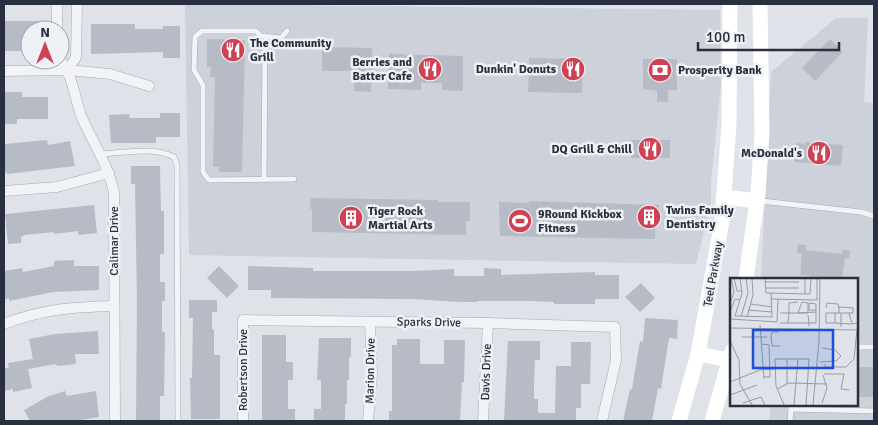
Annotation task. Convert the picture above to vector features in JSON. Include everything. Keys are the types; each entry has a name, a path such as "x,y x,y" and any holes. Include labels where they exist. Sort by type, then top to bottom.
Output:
{"main road":[{"name":"Teel Parkway","path":"679,421 698,354 722,221 729,124 730,4"},
{"path":"746,278 758,201 762,134 760,4"},
{"path":"723,197 758,201"},
{"path":"698,354 730,357"},
{"path":"712,421 730,360"}],"street":[{"path":"57,4 57,20"},
{"path":"70,67 76,57 77,4"},
{"path":"4,70 20,70"},
{"path":"68,70 110,74 149,86"},
{"name":"Calimar Drive","path":"68,70 82,117 112,183 114,202 115,421"},
{"path":"4,192 57,187 109,173"},
{"path":"4,324 39,312 56,309 114,306"},
{"name":"Sparks Drive","path":"243,320 488,323 615,327 616,360 602,421"},
{"name":"Robertson Drive","path":"243,320 243,421"},
{"name":"Marion Drive","path":"368,421 372,373 370,322"},
{"name":"Davis Drive","path":"483,421 488,323"}],"lane":[{"path":"287,31 281,38 261,36 256,31 202,31 195,37 194,70 203,85 203,172 209,180 294,179"},
{"path":"264,179 265,36"},
{"path":"99,154 153,151 166,153 174,157 177,165 178,421"},
{"path":"758,201 861,212 874,216"},
{"path":"858,347 874,347"},
{"path":"790,421 792,406 874,411"}],"shaded area":[{"path":"185,4 720,10 721,84 711,182 711,202 696,264 189,255"},
{"path":"836,18 868,18 864,102 874,103 874,421 769,421 771,405 858,405 858,278 761,278 771,72"}],"building":[{"path":"4,21 20,21 20,51 4,51"},
{"path":"91,24 135,24 135,29 163,29 163,26 180,26 180,58 163,58 163,52 91,54"},
{"path":"207,39 245,40 242,172 219,172 219,167 213,167 215,77 210,77 211,67 207,67"},
{"path":"830,39 843,52 815,81 802,68"},
{"path":"322,47 372,48 371,92 354,91 355,71 322,71"},
{"path":"389,54 463,56 463,91 442,90 442,83 421,83 421,90 388,89"},
{"path":"529,58 583,59 582,93 528,92"},
{"name":"Prosperity Bank","path":"643,59 677,59 677,90 668,90 668,102 657,102 657,91 643,89"},
{"path":"4,92 22,92 22,97 48,97 48,119 17,119 17,124 4,124"},
{"path":"160,113 180,113 180,137 156,137 156,143 111,143 109,115 129,114 130,118 160,118"},
{"path":"47,140 48,145 70,141 75,166 4,173 4,144"},
{"name":"DQ Grill & Chill","path":"631,140 670,140 670,158 631,158"},
{"name":"McDonald's","path":"805,142 843,145 841,166 794,162 796,143 805,144"},
{"path":"131,166 160,166 161,211 164,211 164,254 160,254 160,282 165,282 165,301 162,301 162,332 165,332 164,396 160,396 160,420 136,420 137,301 135,184 131,184"},
{"path":"311,198 470,202 470,221 466,221 466,235 312,232"},
{"path":"529,201 659,205 658,225 655,225 655,239 500,236 499,202 529,203"},
{"path":"94,205 97,233 78,235 78,231 25,235 21,237 21,243 8,244 5,214"},
{"path":"798,244 806,245 806,250 842,254 843,250 850,251 849,258 845,258 842,278 800,275 802,253 797,253"},
{"path":"74,260 74,266 99,266 99,290 53,292 9,301 9,298 4,300 4,271 22,268 23,272 54,266 54,261"},
{"path":"219,266 239,286 227,298 207,278"},
{"path":"248,266 313,268 313,271 454,269 454,276 484,276 484,268 501,269 501,275 595,272 595,275 619,275 619,299 595,299 595,304 554,304 554,302 530,301 460,302 413,299 271,298 271,290 248,290"},
{"path":"641,283 655,298 640,312 625,297"},
{"path":"189,300 217,300 217,312 212,312 212,329 214,329 214,355 220,355 220,419 191,419 190,378 192,378 193,318 189,318"},
{"path":"645,318 678,320 677,339 669,338 661,389 658,388 652,421 623,421 630,389 632,389 640,341 643,342"},
{"path":"98,331 99,354 75,354 76,364 57,366 56,364 28,369 32,388 13,392 13,389 4,391 4,369 9,367 8,363 33,359 29,339 55,334"},
{"path":"262,335 286,335 286,362 293,362 293,380 288,380 288,409 295,409 295,421 262,421"},
{"path":"319,338 351,338 345,421 314,421 314,409 321,409 321,380 317,380"},
{"path":"397,339 420,339 421,364 444,364 444,340 465,340 464,382 462,382 460,421 389,421 389,411 392,411 392,345 397,345"},
{"path":"508,341 540,341 540,360 535,360 534,384 534,399 538,399 538,413 555,413 556,366 571,366 571,342 591,342 590,384 581,384 581,408 576,408 576,421 504,421"},
{"path":"858,367 874,367 874,397 858,397"},
{"path":"65,391 67,396 96,391 99,417 75,421 30,421 24,410 47,397"}],"place":[{"name":"The Community Grill","path":"233,50"},
{"name":"Berries and Batter Cafe","path":"430,69"},
{"name":"Dunkin' Donuts","path":"573,69"},
{"name":"Prosperity Bank","path":"660,70"},
{"name":"DQ Grill & Chill","path":"650,149"},
{"name":"McDonald's","path":"819,153"},
{"name":"Twins Family Dentistry","path":"649,217"},
{"name":"Tiger Rock Martial Arts","path":"351,218"},
{"name":"9Round Kickbox Fitness","path":"520,221"}]}
